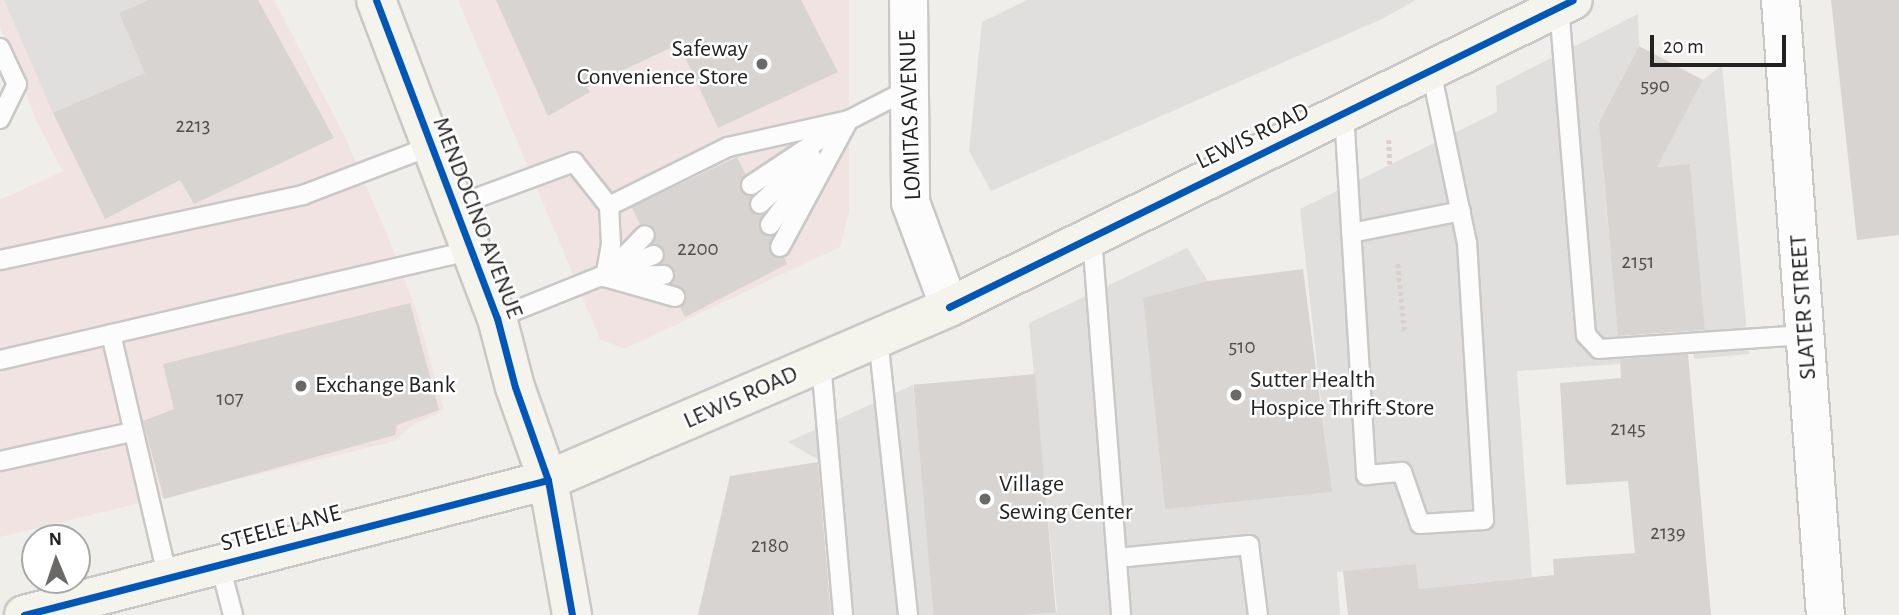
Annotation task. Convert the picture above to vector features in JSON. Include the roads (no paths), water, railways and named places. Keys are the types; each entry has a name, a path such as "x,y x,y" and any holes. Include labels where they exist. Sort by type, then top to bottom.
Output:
{"main road":[{"name":"MENDOCINO AVENUE","path":"376,0 429,146 455,206 469,251 497,318 515,387 548,480 572,615"},
{"name":"LEWIS ROAD","path":"548,480 949,307 1566,3"},
{"name":"STEELE LANE","path":"24,615 548,480"}],"street":[{"name":"LOMITAS AVENUE","path":"908,0 910,202 949,307"},
{"name":"SLATER STREET","path":"1780,0 1825,615"}],"lane":[{"path":"1566,3 1586,335 1599,349 1806,335"},
{"path":"0,48 17,84 0,119"},
{"path":"1344,113 1366,475 1402,472 1420,524 1484,520 1467,243 1432,70"},
{"path":"751,185 849,120 907,90"},
{"path":"760,204 849,120"},
{"path":"609,206 728,148 849,120"},
{"path":"770,225 849,120"},
{"path":"779,247 849,120"},
{"path":"0,260 303,195 429,146"},
{"path":"455,206 574,162 609,206 611,244 605,277"},
{"path":"1351,233 1461,211"},
{"path":"605,277 645,235"},
{"path":"1092,237 1121,615"},
{"path":"0,360 469,251"},
{"path":"497,318 605,277 654,255"},
{"path":"605,277 664,275"},
{"path":"605,277 675,297"},
{"path":"111,334 168,578"},
{"path":"878,338 908,615"},
{"path":"821,363 843,615"},
{"path":"0,461 132,432"},
{"path":"1117,558 1249,545 1258,615"},
{"path":"220,565 233,615"}],"place":[{"name":"Safeway Convenience Store","path":"762,64"},
{"name":"Exchange Bank","path":"301,386"},
{"name":"Sutter Health Hospice Thrift Store","path":"1236,395"},
{"name":"Village Sewing Center","path":"985,499"}]}
